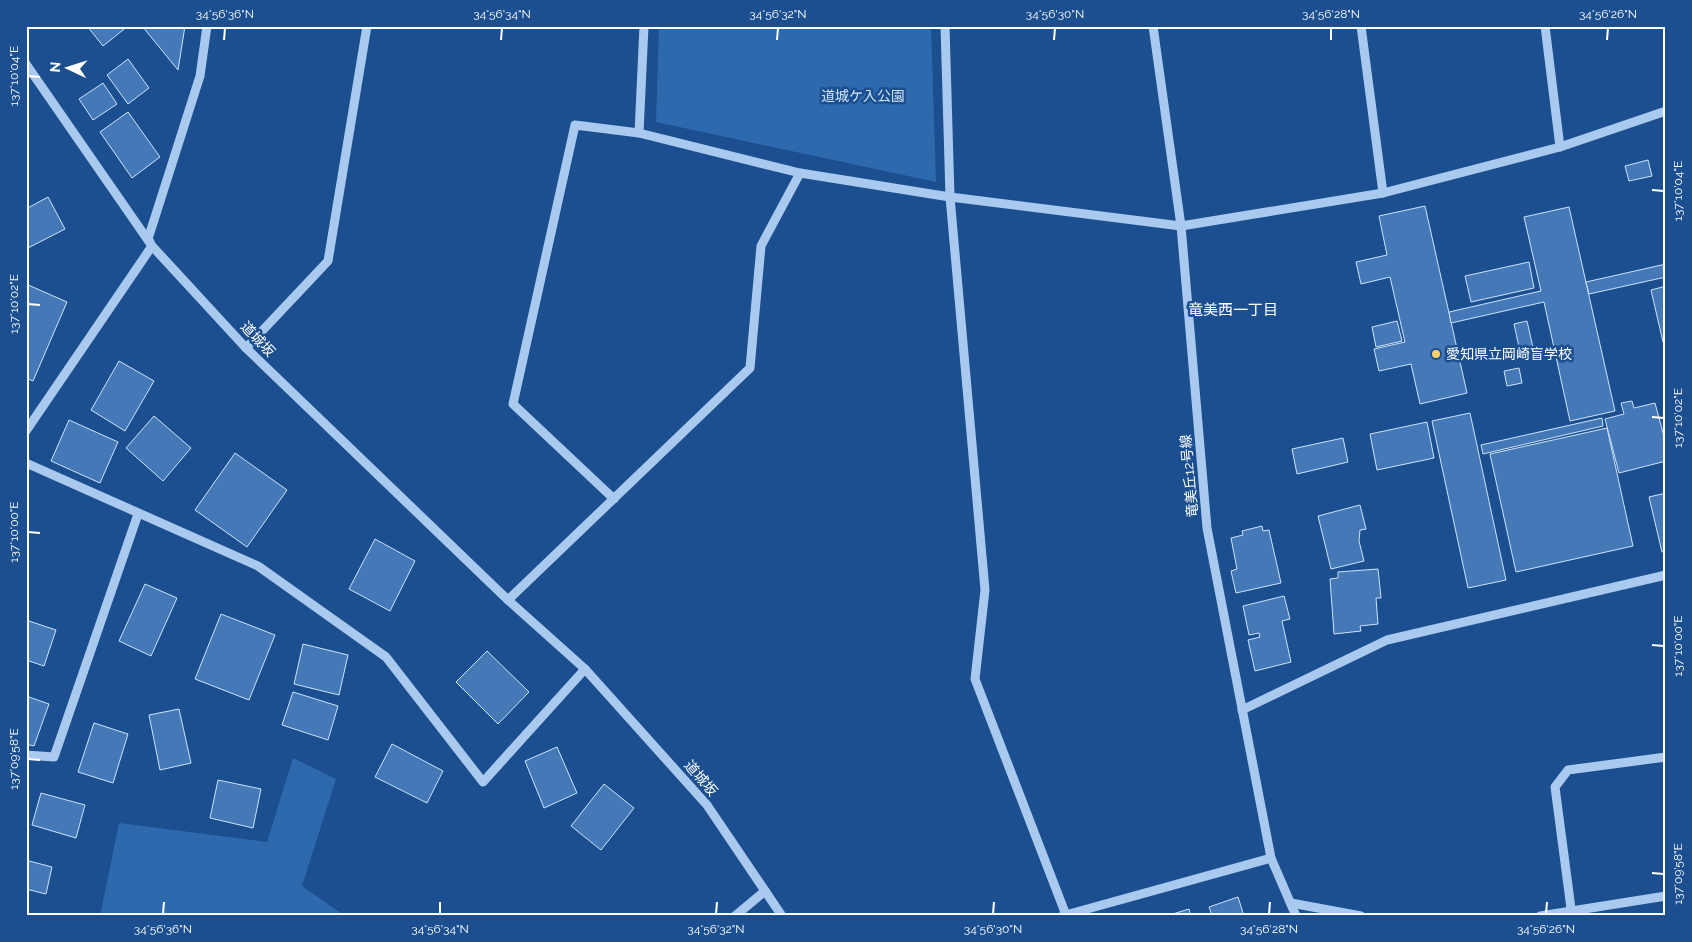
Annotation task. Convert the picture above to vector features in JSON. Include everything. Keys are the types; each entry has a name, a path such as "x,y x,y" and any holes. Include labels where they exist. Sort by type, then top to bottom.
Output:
{"street":[{"path":"26,431 150,243 200,76 207,26"},
{"path":"246,348 328,261 367,26"},
{"path":"640,133 644,26"},
{"path":"945,26 950,197 985,590 975,679 1064,915 1272,858"},
{"name":"竜美丘12号線","path":"1153,26 1181,226 1207,528 1272,858 1296,916"},
{"path":"1361,26 1383,193"},
{"path":"1544,26 1560,147"},
{"name":"道城坂","path":"26,64 150,243 246,348 508,600 585,669 706,805 782,916"},
{"path":"614,499 513,404 575,125 640,133 800,173 950,197 1181,226 1383,193 1560,147 1666,111"},
{"path":"508,600 750,368 761,246 800,173"},
{"path":"26,463 258,566 386,657 484,782 585,669"},
{"path":"26,755 54,757 138,514"},
{"path":"1242,710 1387,640 1666,574"},
{"path":"1571,914 1555,787 1568,770 1666,757"},
{"path":"735,916 765,891"},
{"path":"1540,916 1571,914 1666,896"},
{"path":"1291,903 1361,916"}],"green space":[{"name":"道城ケ入公園","path":"659,26 931,26 936,182 656,122"},
{"path":"293,758 336,779 302,886 345,916 100,916 119,823 267,842"}],"building":[{"path":"87,26 128,26 103,46"},
{"path":"142,26 185,26 178,70"},
{"path":"128,59 149,88 128,104 107,75"},
{"path":"103,83 117,104 93,120 79,99"},
{"path":"128,112 160,157 132,178 100,132"},
{"path":"1648,160 1652,176 1629,181 1625,166"},
{"path":"48,197 65,229 26,249 26,209"},
{"path":"1425,206 1467,393 1420,404 1411,364 1379,371 1374,349 1405,342 1390,277 1361,284 1356,262 1387,255 1379,216"},
{"path":"1569,207 1615,411 1570,421 1544,302 1451,323 1449,312 1541,291 1524,217"},
{"path":"1529,262 1534,288 1471,302 1465,276"},
{"path":"1666,264 1666,277 1589,294 1586,282"},
{"path":"26,284 67,302 33,381 26,378"},
{"path":"1666,286 1666,341 1663,342 1651,290"},
{"path":"1397,321 1402,341 1376,347 1372,327"},
{"path":"1527,321 1534,352 1521,356 1514,324"},
{"path":"119,361 154,381 125,431 91,410"},
{"path":"1519,368 1522,383 1507,386 1504,371"},
{"path":"1632,401 1634,408 1655,403 1666,444 1666,461 1619,473 1605,419 1624,414 1621,403"},
{"path":"1470,413 1506,580 1468,588 1432,421"},
{"path":"154,416 191,448 163,481 126,448"},
{"path":"1602,418 1603,426 1483,454 1481,445"},
{"path":"69,420 118,442 100,483 51,461"},
{"path":"1427,422 1434,458 1377,470 1370,434"},
{"path":"1607,428 1633,546 1516,572 1490,454"},
{"path":"1343,438 1348,462 1297,474 1292,449"},
{"path":"235,453 287,490 247,547 195,510"},
{"path":"1666,493 1666,551 1662,552 1649,497"},
{"path":"1360,505 1366,529 1360,530 1359,541 1364,561 1331,569 1318,516"},
{"path":"1262,526 1263,531 1269,530 1281,583 1236,593 1231,571 1237,569 1231,538 1243,535 1242,531"},
{"path":"375,539 415,561 390,611 349,589"},
{"path":"1378,569 1381,598 1376,598 1378,624 1360,626 1361,631 1334,634 1330,579 1338,578 1338,572"},
{"path":"145,584 177,598 151,656 119,641"},
{"path":"1284,596 1290,619 1282,621 1291,662 1255,671 1248,640 1260,637 1259,633 1249,635 1243,606"},
{"path":"221,614 275,635 249,700 195,679"},
{"path":"26,620 56,630 44,666 26,660"},
{"path":"303,644 348,655 339,695 294,684"},
{"path":"487,651 529,692 498,724 456,682"},
{"path":"293,692 338,706 328,740 282,725"},
{"path":"26,696 49,704 34,746 26,744"},
{"path":"179,709 191,763 160,770 149,715"},
{"path":"94,723 128,734 113,783 78,772"},
{"path":"392,744 443,771 427,803 375,777"},
{"path":"557,747 577,793 544,808 525,761"},
{"path":"218,780 261,789 253,828 210,818"},
{"path":"604,784 634,808 601,850 571,826"},
{"path":"41,793 85,805 76,838 32,825"},
{"path":"29,861 52,867 46,894 26,889 26,871"},
{"path":"1238,897 1244,916 1212,916 1209,907"},
{"path":"1189,909 1191,916 1166,916"}],"place":[{"name":"愛知県立岡崎盲学校","path":"1436,354"}],"district":[{"name":"竜美西一丁目","path":"1233,310"}]}
